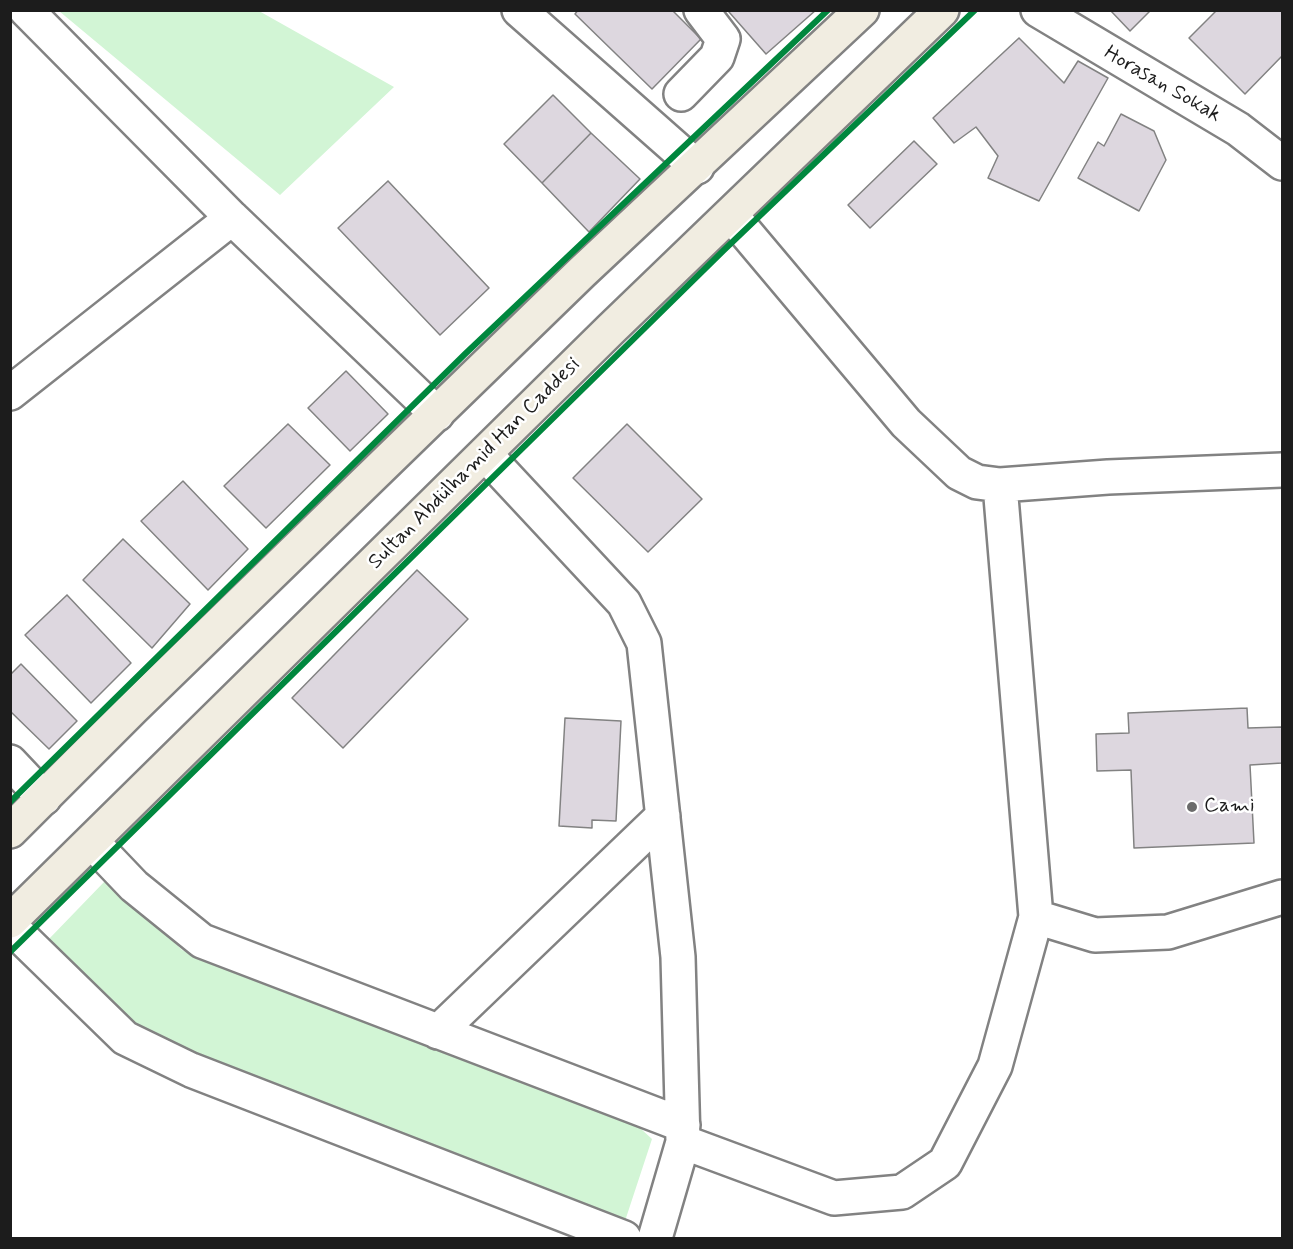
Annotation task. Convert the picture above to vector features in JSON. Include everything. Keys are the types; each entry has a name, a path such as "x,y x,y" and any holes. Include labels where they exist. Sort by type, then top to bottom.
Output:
{"main road":[{"path":"10,831 133,708 582,272 697,167 862,10"},
{"name":"Sultan Abdülhamid Han Caddesi","path":"10,921 485,454 942,10"}],"street":[{"path":"26,10 232,218 437,414"},
{"path":"519,10 697,167"},
{"path":"681,94 717,57 723,39 701,10"},
{"name":"Horasan Sokak","path":"1038,10 1218,117 1282,163"},
{"path":"731,215 906,423 959,473 978,482 1000,485 1108,477 1282,470"},
{"path":"10,393 232,218"},
{"path":"485,454 624,603 644,643 678,957 683,1134 655,1239"},
{"path":"92,842 134,886 202,941 438,1032 834,1198 902,1192 945,1163 995,1066 1036,917 1000,485"},
{"path":"10,762 44,798"},
{"path":"438,1032 663,816"},
{"path":"1036,917 1095,935 1168,932 1282,897"},
{"path":"10,926 125,1038 191,1070 624,1239"}],"green space":[{"path":"59,11 259,11 394,87 280,195"},
{"path":"105,881 114,882 182,950 640,1128 652,1139 625,1221 619,1225 154,1044 48,940"}],"building":[{"path":"578,10 672,10 701,39 652,89 575,14"},
{"path":"731,10 816,10 766,54 729,12"},
{"path":"1110,10 1151,10 1130,31"},
{"path":"1217,10 1282,10 1282,56 1245,94 1189,38"},
{"path":"1019,38 1064,83 1078,61 1108,78 1039,201 988,178 998,156 976,127 954,143 933,118"},
{"path":"553,95 591,133 542,183 504,144"},
{"path":"1121,114 1154,131 1166,160 1139,211 1078,178 1098,142 1104,146"},
{"path":"591,133 640,179 589,232 542,183"},
{"path":"914,141 937,164 870,228 848,205"},
{"path":"388,181 489,288 440,335 338,228"},
{"path":"346,371 388,414 350,451 308,408"},
{"path":"288,424 330,465 266,528 224,486"},
{"path":"627,424 702,499 648,552 573,478"},
{"path":"183,481 248,549 208,590 141,521"},
{"path":"123,539 190,604 152,648 83,580"},
{"path":"417,570 468,619 343,748 292,698"},
{"path":"67,595 131,663 91,703 25,635"},
{"path":"21,664 77,721 49,749 10,711 10,675"},
{"name":"Cami","path":"1247,708 1248,728 1282,727 1282,763 1250,765 1254,843 1134,848 1131,770 1097,771 1096,734 1129,733 1128,713"},
{"path":"565,718 621,721 616,821 592,820 592,828 559,826"}],"cycle path":[{"path":"10,802 465,354 828,10"},
{"path":"10,952 724,250 975,10"}],"place":[{"name":"Cami","path":"1192,807"}]}
